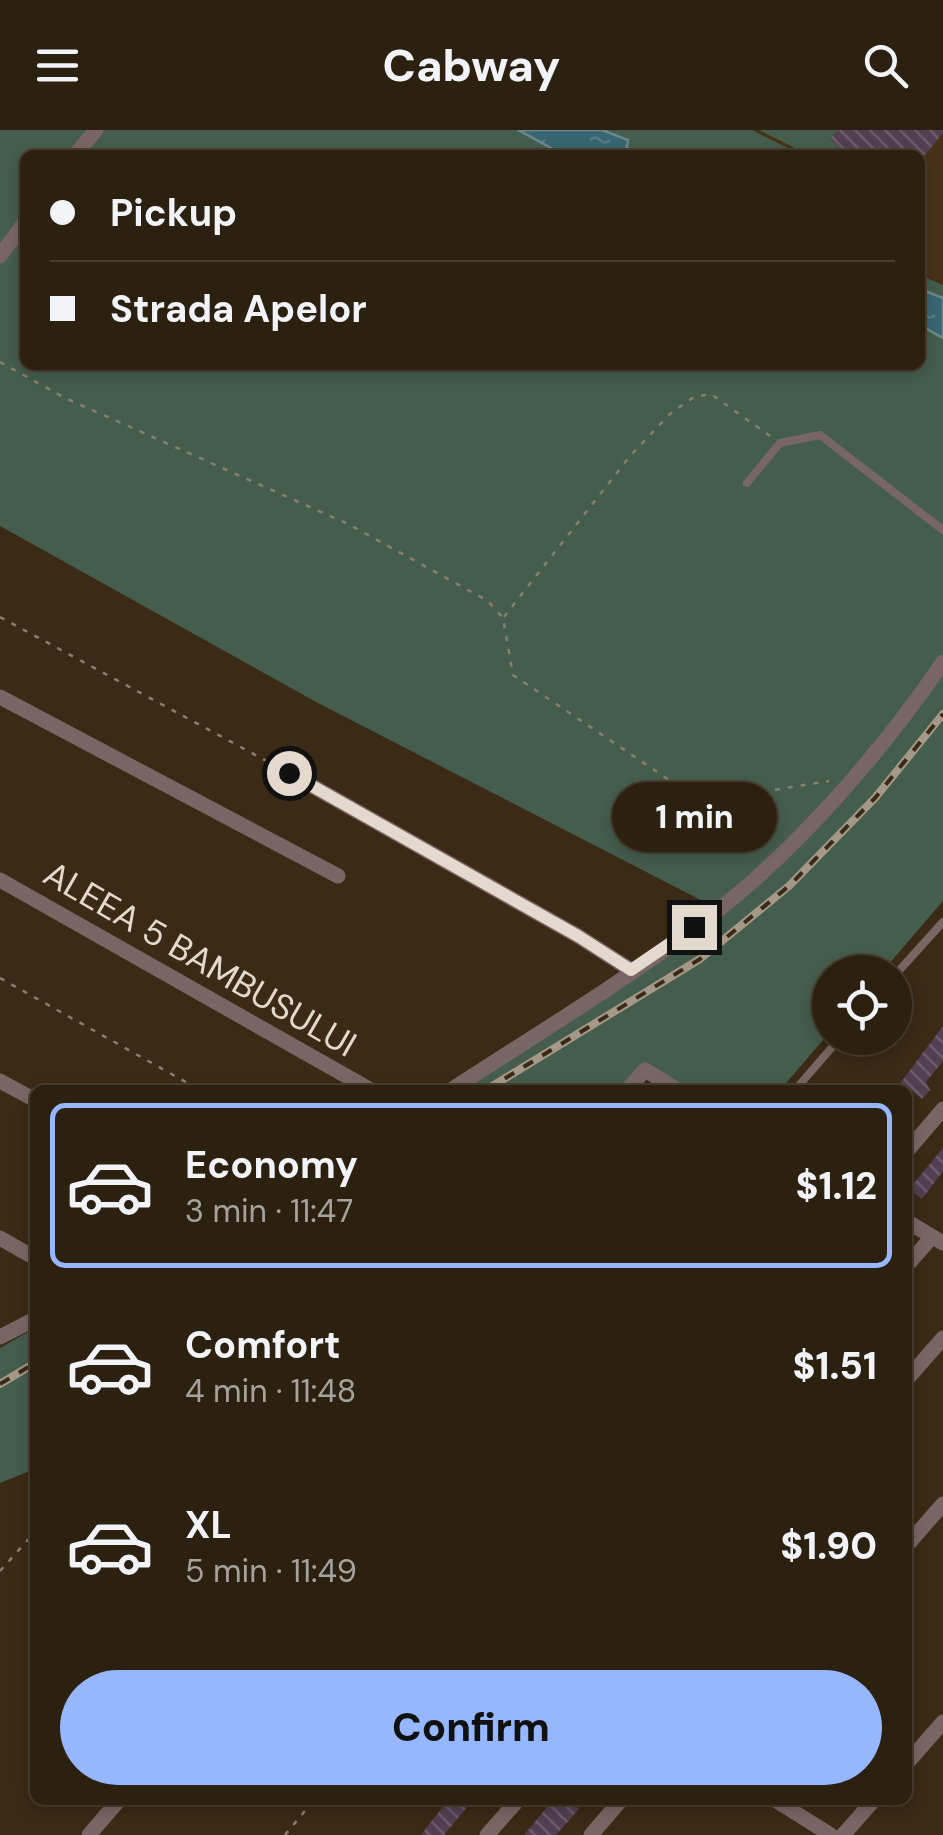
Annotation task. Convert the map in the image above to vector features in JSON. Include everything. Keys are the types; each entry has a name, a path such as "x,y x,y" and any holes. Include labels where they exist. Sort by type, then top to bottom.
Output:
{"street":[{"path":"79,150 96,130"},
{"path":"0,256 20,229"},
{"path":"458,1085 718,910 765,869 850,778 908,713 943,662"},
{"path":"0,697 338,876"},
{"path":"289,773 578,936 631,970"},
{"name":"ALEEA 5 BAMBUSULUI","path":"0,880 362,1085"},
{"path":"632,1085 645,1070 670,1085"},
{"path":"0,1081 30,1097"},
{"path":"912,1145 943,1109"},
{"path":"912,1224 938,1240 912,1261"},
{"path":"0,1238 30,1255"},
{"path":"0,1337 30,1322"},
{"path":"912,1373 943,1338"},
{"path":"912,1539 943,1504"},
{"path":"912,1757 943,1722"},
{"path":"89,1835 115,1805"},
{"path":"487,1835 514,1805"},
{"path":"591,1835 618,1805"},
{"path":"783,1805 831,1835"},
{"path":"843,1835 870,1805"}],"lane":[{"path":"746,483 780,442 820,435 943,530"},
{"path":"912,956 943,922"},
{"path":"799,1085 825,1055"}],"path":[{"path":"0,362 65,398 348,524 488,601 503,618 513,675 678,786 718,800 850,778"},
{"path":"503,618 630,456 671,413 694,397 711,394 780,442"},
{"path":"0,618 289,773"},
{"path":"0,978 191,1085"},
{"path":"0,1571 30,1538"},
{"path":"285,1835 310,1805"}],"shaded area":[{"path":"752,130 943,130 943,285 925,277 925,150 792,150"}],"green space":[{"path":"0,130 752,130 792,150 20,150 20,370 925,370 925,277 943,285 943,901 897,955 812,955 812,1053 784,1085 665,1085 638,1073 627,1085 472,1085 722,911 318,703 0,526"},
{"path":"759,130 943,130 925,152 799,150"},
{"path":"30,1331 30,1471 0,1483 0,1348"}],"water":[{"path":"518,130 602,130 628,140 626,150 555,150"},
{"path":"925,291 943,298 943,338 925,328"}],"building":[{"path":"838,130 943,130 925,155 925,150 843,150 830,139"},
{"path":"943,1026 943,1061 926,1082 930,1090 922,1099 912,1091 912,1085 899,1085"},
{"path":"943,1148 943,1171 922,1199 912,1191 912,1185"},
{"path":"444,1805 469,1805 444,1835 421,1835"},
{"path":"549,1805 574,1805 579,1809 556,1835 524,1835"}],"railway":[{"path":"494,1085 700,959 789,886 875,798 943,714"},
{"path":"0,1384 30,1366"}],"route":[{"path":"289,773 578,936 631,970 694,927"}]}
